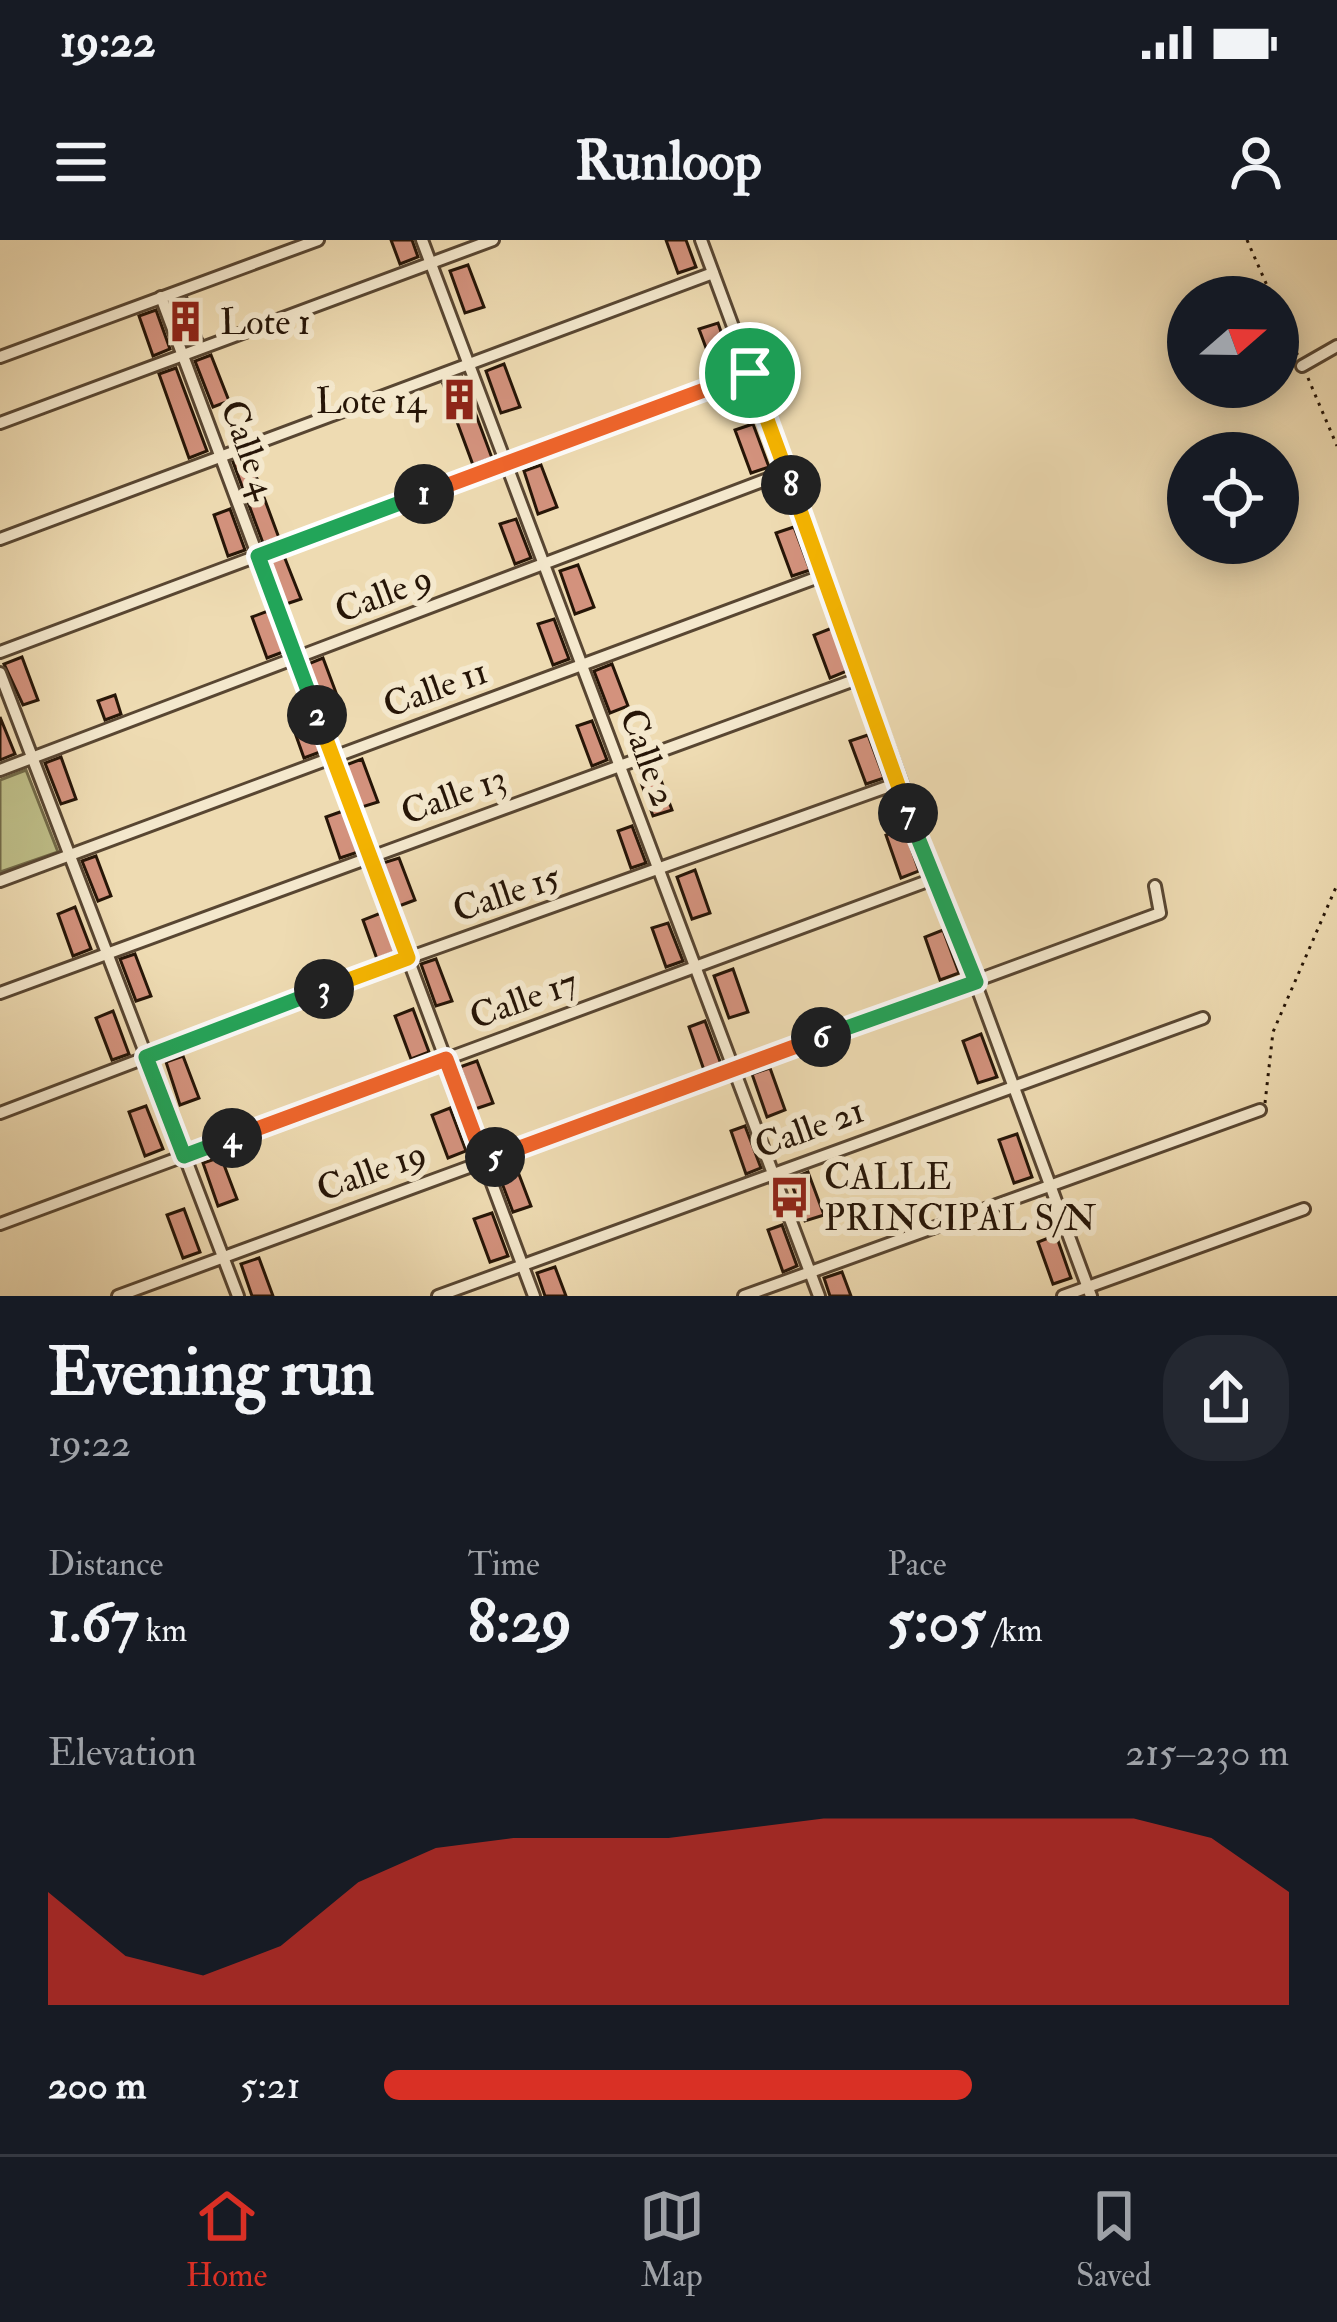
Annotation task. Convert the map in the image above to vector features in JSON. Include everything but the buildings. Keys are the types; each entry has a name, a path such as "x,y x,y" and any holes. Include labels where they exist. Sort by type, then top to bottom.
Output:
{"street":[{"path":"0,357 318,240"},
{"name":"Calle 2","path":"422,240 818,1296"},
{"path":"0,423 493,240"},
{"path":"701,240 1089,1292"},
{"path":"0,539 713,273"},
{"name":"Calle 4","path":"161,297 534,1296"},
{"path":"1302,366 1337,346"},
{"path":"0,652 750,373"},
{"name":"Calle 9","path":"0,770 786,472"},
{"name":"Calle 11","path":"0,881 824,575"},
{"path":"0,674 238,1296"},
{"name":"Calle 13","path":"0,993 860,678"},
{"name":"Calle 15","path":"0,1113 408,958 898,783"},
{"name":"Calle 17","path":"0,1224 933,879"},
{"name":"Calle 19","path":"118,1296 1160,913 1155,886"},
{"name":"Calle 21","path":"438,1296 1203,1018"},
{"path":"744,1296 1260,1109"},
{"path":"1063,1296 1089,1292 1304,1209"}],"path":[{"path":"1247,240 1263,276"},
{"path":"1299,359 1337,446"},
{"path":"1260,1109 1266,1102 1273,1032 1337,885"}],"green space":[{"path":"26,770 58,852 0,872 0,780"}],"place":[{"name":"Lote 1","path":"186,321"},
{"name":"Lote 14","path":"460,400"},
{"name":"CALLE PRINCIPAL S/N","path":"790,1197"}],"route":[{"path":"750,373 933,879 976,982 484,1161 446,1059 184,1156 146,1057 408,958 258,556 750,373"}]}
